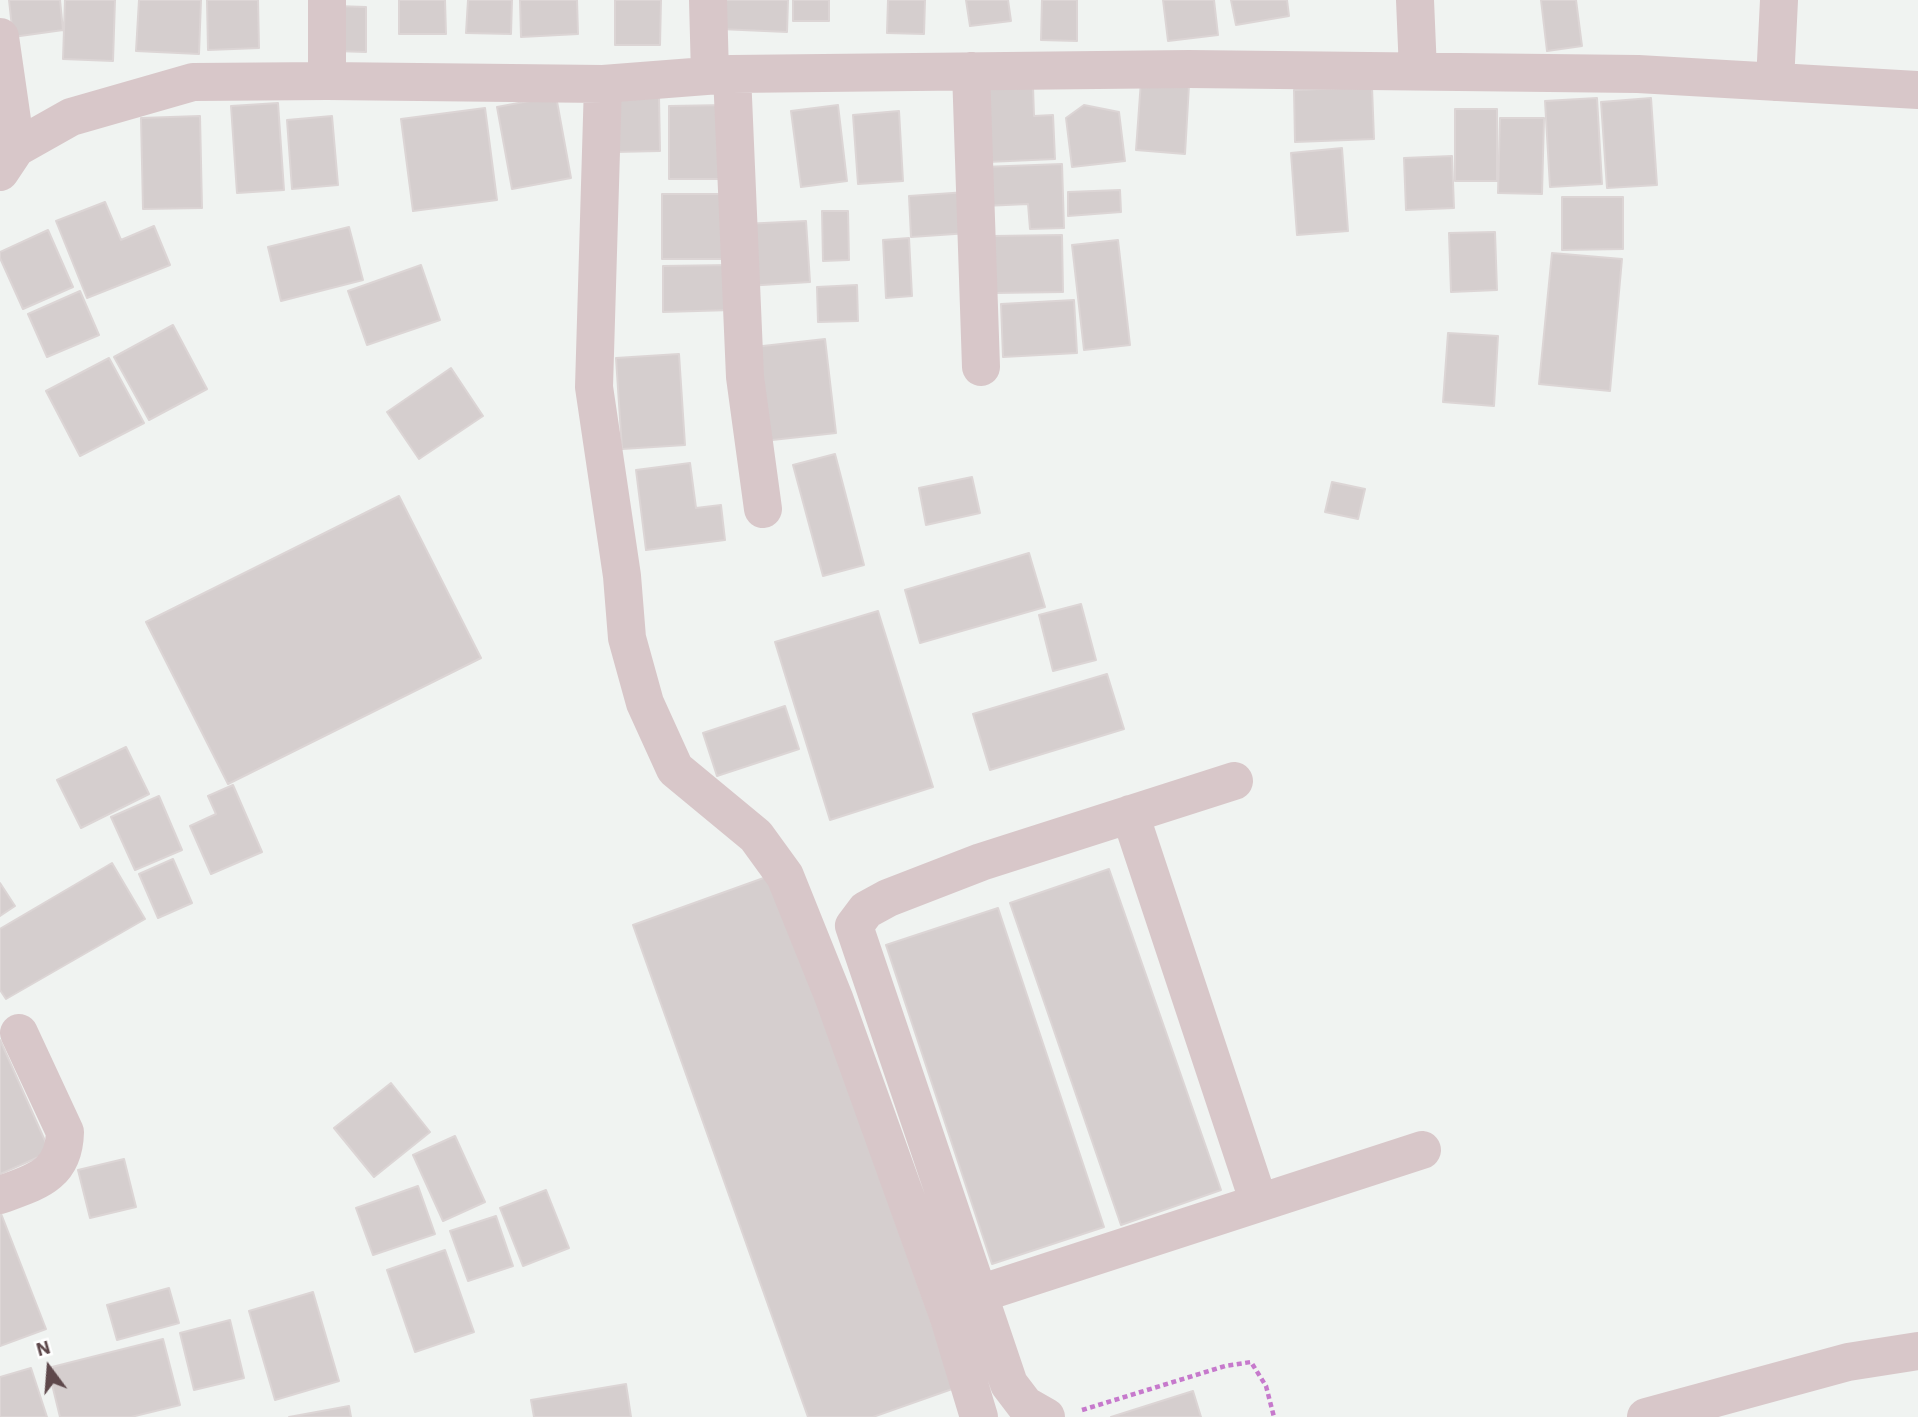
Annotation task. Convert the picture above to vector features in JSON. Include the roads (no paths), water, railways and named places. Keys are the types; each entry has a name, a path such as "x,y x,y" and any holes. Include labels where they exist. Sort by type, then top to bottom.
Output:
{"street":[{"path":"327,0 327,81"},
{"path":"708,0 721,74 745,377 763,509"},
{"path":"1415,0 1418,71"},
{"path":"1775,82 1779,0"},
{"path":"0,37 8,160"},
{"path":"8,160 71,117 193,82 603,85 721,74 1189,69 1638,74 1918,90"},
{"path":"971,71 981,367"},
{"path":"603,85 594,387 622,576 627,638 645,703 675,769 756,836 785,876 834,998 940,1293 979,1417"},
{"path":"1058,1415 1025,1405 1009,1384 854,926 866,911 888,898 981,862 1234,781"},
{"path":"1130,814 1259,1203"},
{"path":"0,1195 45,1178 64,1149 65,1132 19,1033"},
{"path":"979,1294 1422,1150"},
{"path":"1646,1417 1847,1362 1918,1351"}]}
